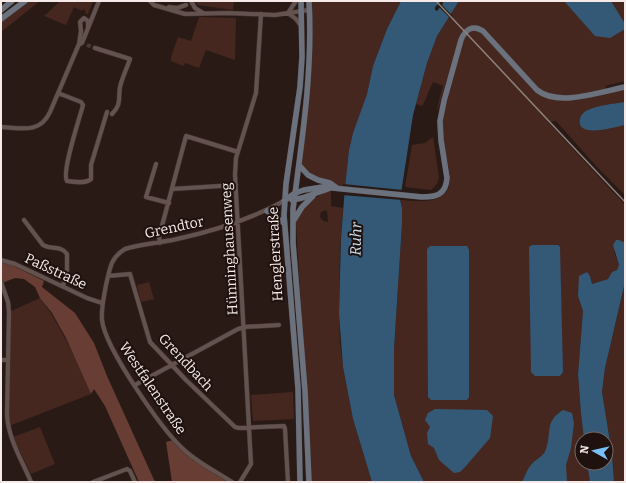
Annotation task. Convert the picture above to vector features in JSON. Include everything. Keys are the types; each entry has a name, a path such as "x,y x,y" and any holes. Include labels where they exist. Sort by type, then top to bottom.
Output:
{"main road":[{"path":"1,10 12,1"},
{"path":"1,19 25,1"},
{"name":"Henglerstraße","path":"300,482 298,396 284,223 284,201 300,87 302,28 301,1"},
{"name":"Henglerstraße","path":"309,1 308,83 304,128 294,196 293,222 293,243 305,391 309,482"},
{"path":"284,201 310,189 328,187 423,197 432,197 442,191 446,184 447,176 441,140 440,121 444,100 461,40 467,30 474,28 482,31 538,90 548,96 556,98 570,98 625,87"},
{"path":"299,165 308,175 340,189"},
{"path":"286,190 294,196 315,194 330,188"},
{"path":"293,222 302,207 315,194"},
{"path":"267,211 284,223"}],"street":[{"path":"1,127 31,128 41,125 48,118 88,28 98,1"},
{"path":"149,1 177,8 187,3 187,8 193,14"},
{"path":"149,1 154,5 185,14 261,14 288,13 309,10"},
{"path":"191,1 195,8 204,14"},
{"path":"288,13 296,1"},
{"path":"288,13 296,19 302,28"},
{"name":"Hünninghausenweg","path":"240,482 251,464 236,163 256,93 261,14"},
{"path":"81,43 82,31 80,22 84,18 88,21 88,28"},
{"path":"81,43 87,45"},
{"path":"94,48 130,60 120,87 120,99 112,114"},
{"path":"58,93 80,102 83,105 71,146 66,176 66,180 70,182 88,182 91,179 91,165 107,112"},
{"path":"160,243 160,237 186,136 238,152"},
{"path":"156,164 146,197 169,203"},
{"path":"172,189 236,185"},
{"name":"Grendtor","path":"102,303 112,260 118,253 129,248 160,243 212,231 267,211 284,201"},
{"path":"24,220 43,245 62,248 67,254 67,271 63,286"},
{"name":"Paßstraße","path":"1,260 15,264 102,303"},
{"path":"1,263 7,261"},
{"name":"Grendbach","path":"108,276 130,274 150,342 172,366 235,426 239,428 284,426 288,482"},
{"path":"1,282 9,306 8,426 31,482"},
{"name":"Westfalenstraße","path":"102,303 102,322 105,332 119,361 174,440 192,456 232,482"},
{"path":"135,385 238,329 244,327 279,325"},
{"path":"1,360 8,360"},
{"path":"93,482 127,469 130,471 135,482"}],"shaded area":[{"path":"25,1 40,1 1,32 1,20"},
{"path":"60,1 93,1 88,14 86,14 85,10 83,9 82,11 74,7 66,25 44,16"},
{"path":"195,1 234,1 233,10 198,5"},
{"path":"309,1 401,1 387,29 373,66 367,94 353,133 349,150 345,187 329,187 309,174 300,164 308,83"},
{"path":"459,1 625,1 625,81 605,86 608,93 625,89 625,195 597,167 556,121 548,122 625,205 625,241 614,252 619,265 617,270 612,272 608,279 592,284 590,276 579,290 578,296 583,311 578,374 583,431 574,431 574,471 588,471 590,482 424,482 411,456 394,395 394,349 402,224 402,208 400,200 433,200 439,198 448,189 450,177 442,131 443,112 453,72 467,33 461,33 438,109 443,86 433,82 423,105 421,106 416,104 427,63 437,36"},
{"path":"199,17 236,18 235,60 206,50 199,68 185,63 183,66 171,61 178,37 191,41"},
{"path":"433,137 439,177 438,181 431,190 405,187 412,145 425,143"},
{"path":"331,190 331,206 343,208 340,248 340,343 353,419 372,482 309,482 306,390 296,223 305,207 324,193","holes":["327,210 328,222 323,221 320,217 321,212"]},
{"path":"4,262 44,281 42,287 75,313 94,343 107,376 155,482 139,482 105,406 94,389 91,394 66,338 52,313 40,298 35,287 24,279 15,278 2,283 1,263"},
{"path":"149,282 154,299 141,302 137,285"},
{"path":"625,282 625,482 614,482 614,431 608,431 602,392 605,368"},
{"path":"40,298 62,332 91,394 9,426 9,312"},
{"path":"293,392 294,419 253,421 251,395"},
{"path":"40,427 55,464 31,474 13,437"},
{"path":"173,440 182,449 230,482 172,482 166,442"}],"water":[{"name":"Ruhr","path":"401,1 441,1 459,1 437,36 427,63 413,115 400,200 402,208 402,224 394,349 394,395 411,456 424,482 372,482 353,419 343,367 339,314 341,238 349,150 353,133 367,94 373,66 387,29","holes":["441,1 443,4 437,11 435,10 435,7"]},
{"path":"564,1 611,1 625,24 625,29 610,38 595,36"},
{"path":"625,102 625,125 590,130 584,129 580,125 580,119 584,112 592,108"},
{"path":"616,240 623,242 625,241 625,282 605,368 602,392 608,431 583,431 578,374 583,311 578,296 579,276 587,272 590,276 592,284 608,279 612,272 617,270 619,265 613,245"},
{"path":"532,245 558,245 560,247 563,372 560,376 535,376 531,372 529,247"},
{"path":"430,246 467,246 469,250 469,397 467,400 431,400 428,397 427,249"},
{"path":"435,409 487,410 493,416 490,438 460,472 454,473 439,460 434,448 428,444 427,433 430,427 425,420 428,413"},
{"path":"563,410 572,413 574,423 571,448 566,465 567,482 522,482 533,463 545,452 551,423 557,414"},
{"path":"588,471 613,471 614,482 590,482"}],"pier":[{"path":"441,4 453,16 451,19 439,7"},
{"path":"343,184 403,190 402,200 342,195"}],"tunnel":[{"path":"87,45 95,48"}],"railway":[{"path":"436,1 625,202"}]}
